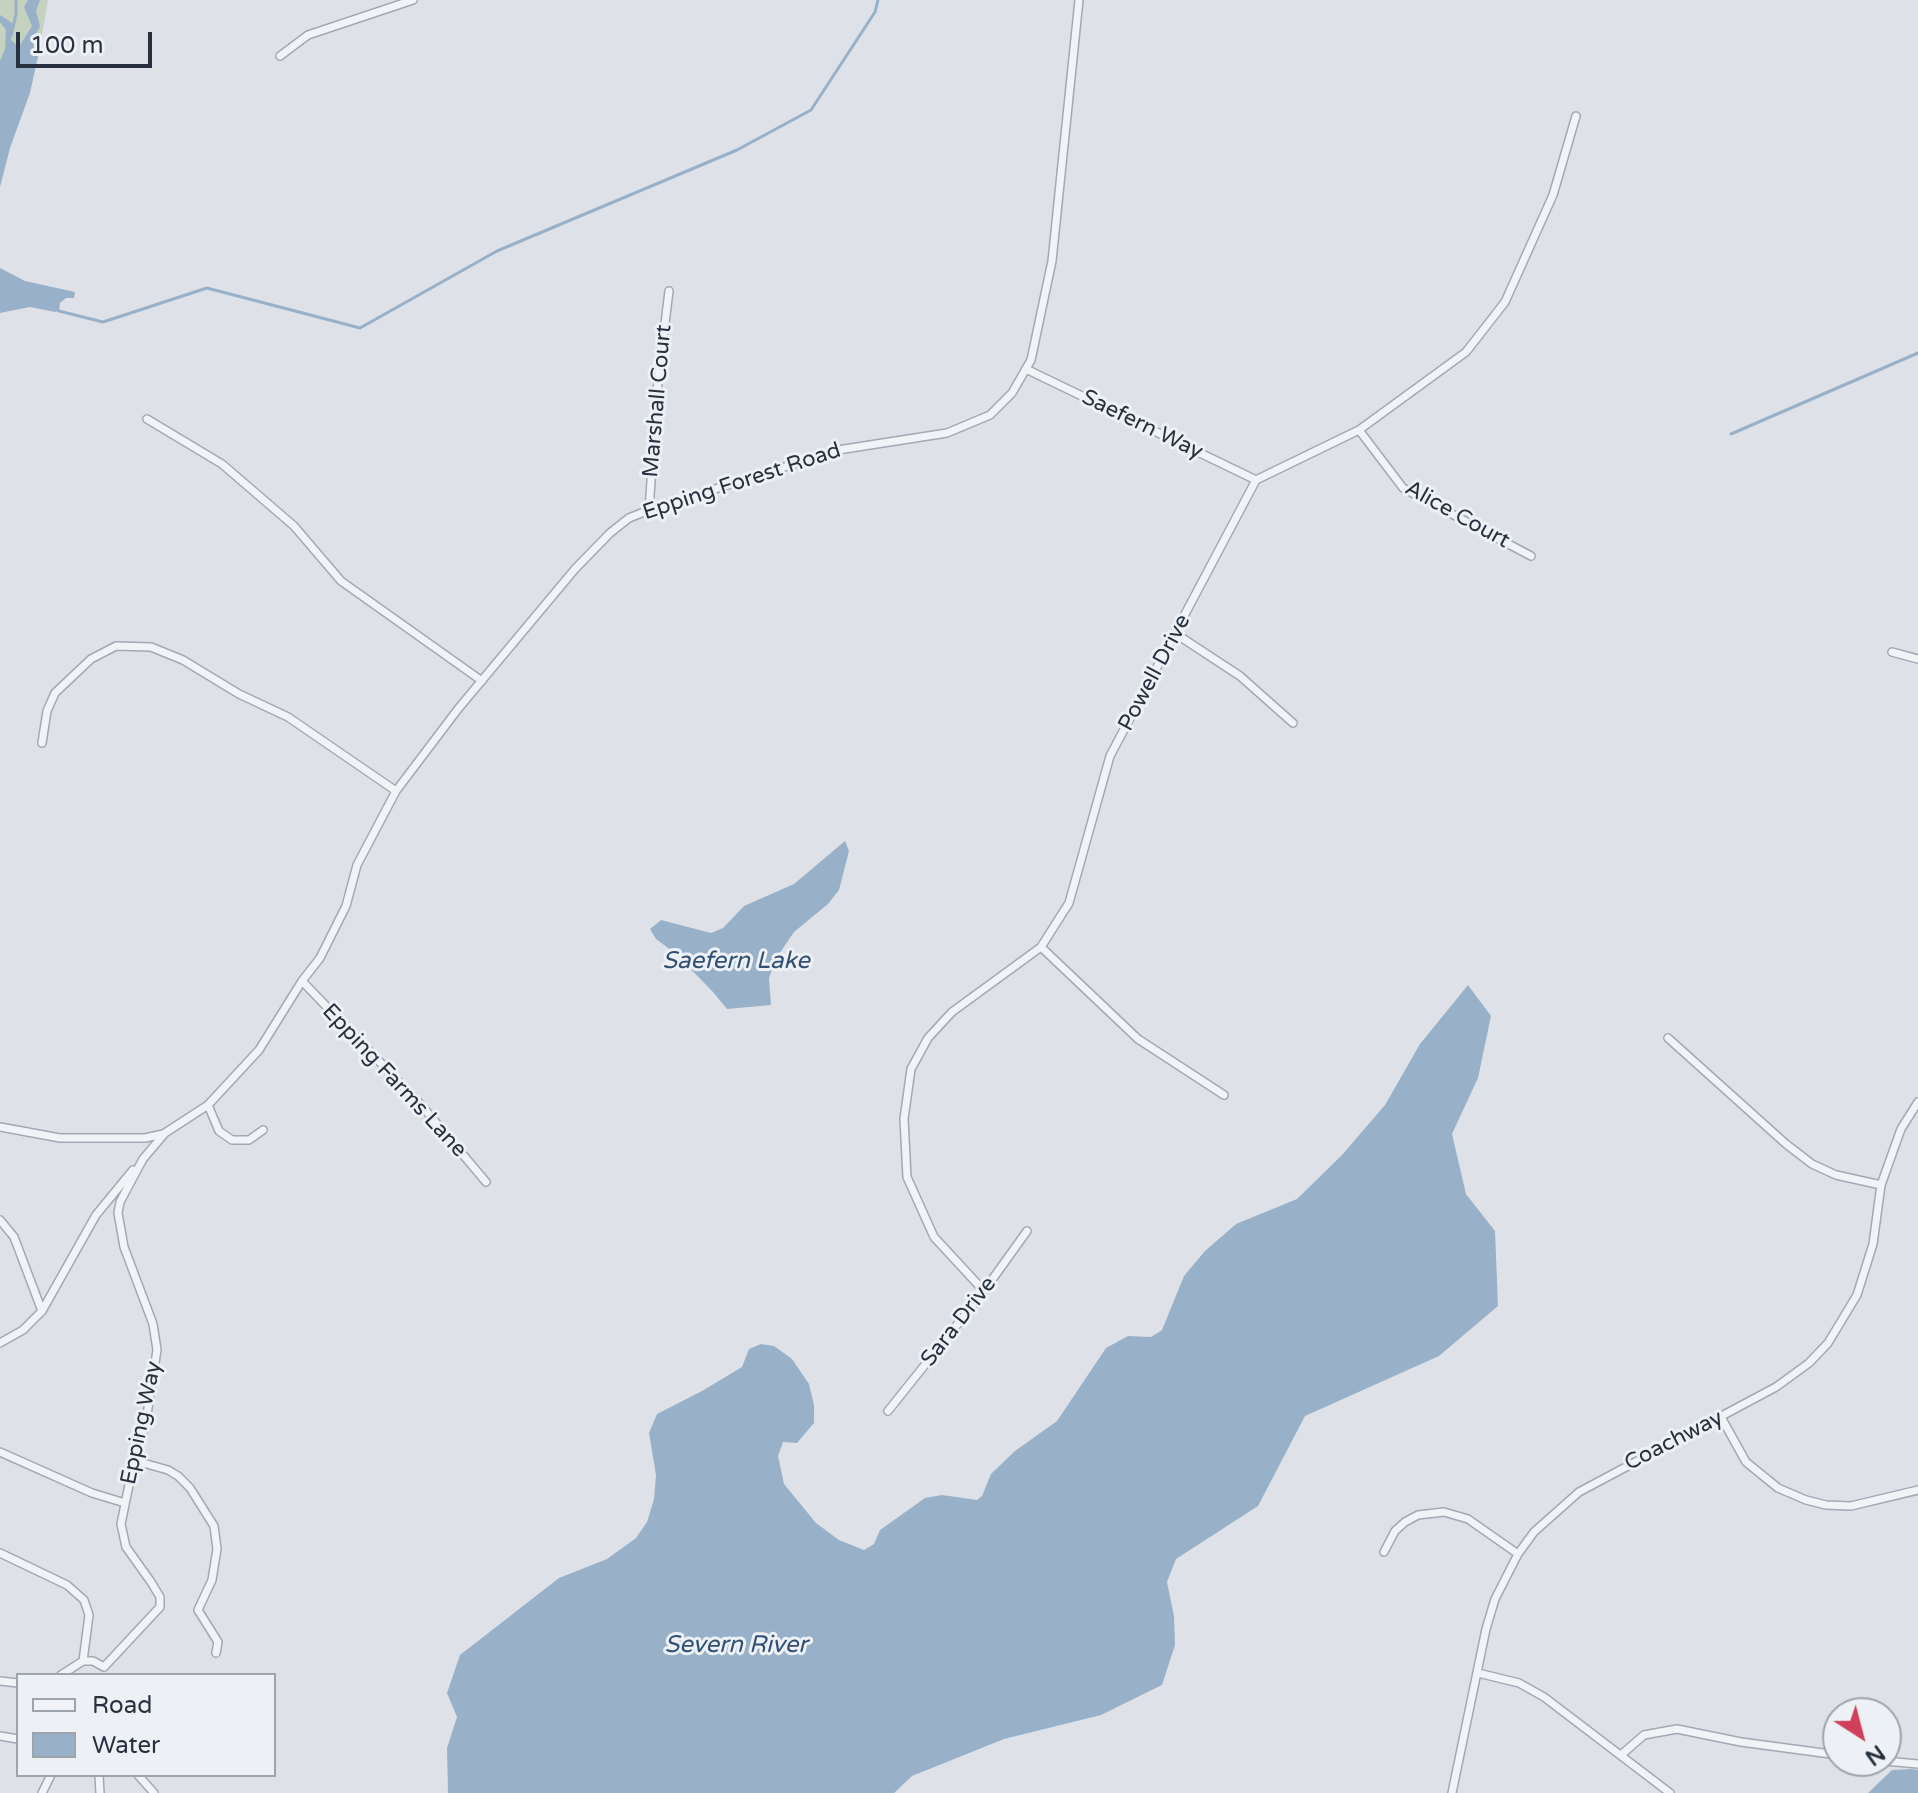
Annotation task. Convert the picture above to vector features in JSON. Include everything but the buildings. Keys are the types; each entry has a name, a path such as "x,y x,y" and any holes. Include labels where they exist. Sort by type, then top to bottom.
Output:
{"street":[{"path":"280,56 308,35 413,0"},
{"name":"Epping Forest Road","path":"302,981 320,958 346,906 357,865 396,791 482,681 575,569 610,533 629,518 649,510 838,450 947,433 997,410 1028,370 1052,261 1079,0"},
{"path":"1256,480 1359,430 1466,352 1505,302 1553,195 1576,116"},
{"name":"Marshall Court","path":"649,510 658,380 669,291"},
{"name":"Saefern Way","path":"1028,370 1256,480"},
{"path":"147,419 222,464 294,525 341,581 482,681"},
{"name":"Alice Court","path":"1359,430 1403,488 1531,556"},
{"name":"Powell Drive","path":"984,1291 934,1237 907,1177 904,1119 911,1069 928,1038 952,1012 1041,947 1069,903 1110,756 1256,480"},
{"path":"1176,634 1240,676 1293,723"},
{"path":"42,743 47,711 55,693 91,659 116,646 151,647 183,660 239,694 288,717 396,791"},
{"path":"1892,652 1918,659"},
{"path":"1041,947 1138,1039 1224,1095"},
{"name":"Epping Way","path":"104,1671 160,1607 156,1589 126,1547 122,1536 125,1503 146,1421 157,1342 124,1247 118,1213 120,1202 143,1159 165,1133 208,1105 259,1050 302,981"},
{"name":"Epping Farms Lane","path":"302,981 422,1106 486,1182"},
{"path":"1668,1038 1812,1164 1836,1175 1881,1185"},
{"name":"Coachway","path":"1452,1793 1486,1629 1495,1599 1518,1554 1534,1532 1579,1492 1776,1387 1809,1363 1841,1325 1857,1295 1873,1244 1881,1185 1901,1129 1918,1102"},
{"path":"208,1105 219,1131 232,1140 249,1140 263,1130"},
{"path":"0,1127 60,1138 145,1138 165,1133"},
{"path":"0,1343 23,1330 42,1311 96,1215 143,1159"},
{"path":"0,1220 14,1237 42,1311"},
{"name":"Sara Drive","path":"888,1411 984,1291 1027,1231"},
{"path":"1721,1417 1746,1462 1778,1488 1806,1500 1851,1506 1918,1490"},
{"path":"0,1452 100,1496 125,1503"},
{"path":"136,1461 178,1476 190,1488 214,1526 217,1549 212,1580 198,1610 218,1642 216,1653"},
{"path":"1384,1552 1395,1531 1405,1522 1418,1515 1444,1512 1468,1519 1518,1554"},
{"path":"0,1553 67,1585 84,1600 89,1615 83,1661"},
{"path":"64,1673 83,1661 93,1661 104,1671"},
{"path":"1478,1673 1519,1683 1537,1692 1670,1793"},
{"path":"1621,1755 1644,1735 1677,1729 1741,1742 1822,1753"},
{"path":"140,1777 154,1793"}],"green space":[{"path":"0,0 48,0 39,52 0,104"}],"water":[{"path":"28,0 40,0 36,11 40,26 32,42 39,52 30,93 0,187 0,61 5,49 6,30 0,22 0,15 12,23 11,40 19,47 32,26 24,7"},
{"path":"0,268 25,281 75,292 74,298 66,298 60,303 59,311 55,312 30,307 0,313"},
{"name":"Saefern Lake","path":"845,841 849,851 839,890 828,904 794,932 777,957 769,978 771,1005 727,1009 676,954 656,939 650,929 661,920 711,933 723,928 744,906 794,884"},
{"name":"Severn River","path":"1468,985 1491,1016 1478,1078 1452,1134 1466,1194 1495,1231 1498,1306 1439,1356 1305,1416 1258,1506 1176,1559 1167,1582 1174,1616 1175,1645 1162,1685 1101,1715 1004,1739 912,1776 894,1793 448,1793 447,1748 457,1717 447,1693 460,1655 559,1578 607,1559 636,1538 647,1522 654,1499 656,1475 649,1433 657,1414 742,1367 749,1349 761,1344 774,1346 792,1359 809,1384 814,1405 814,1423 797,1443 783,1442 778,1456 784,1484 816,1523 839,1540 864,1550 874,1544 880,1530 925,1498 942,1495 977,1500 982,1496 991,1474 1015,1451 1057,1421 1106,1348 1128,1336 1151,1337 1162,1330 1184,1276 1205,1251 1236,1224 1297,1199 1342,1155 1385,1105 1420,1044"},
{"path":"1902,1770 1918,1770 1918,1793 1868,1793 1885,1777 1902,1777"}],"waterway":[{"path":"11,36 16,0"},
{"path":"59,311 103,322 207,288 360,328 497,251 737,150 811,110 875,12 878,0"},
{"path":"1731,434 1918,353"}]}
